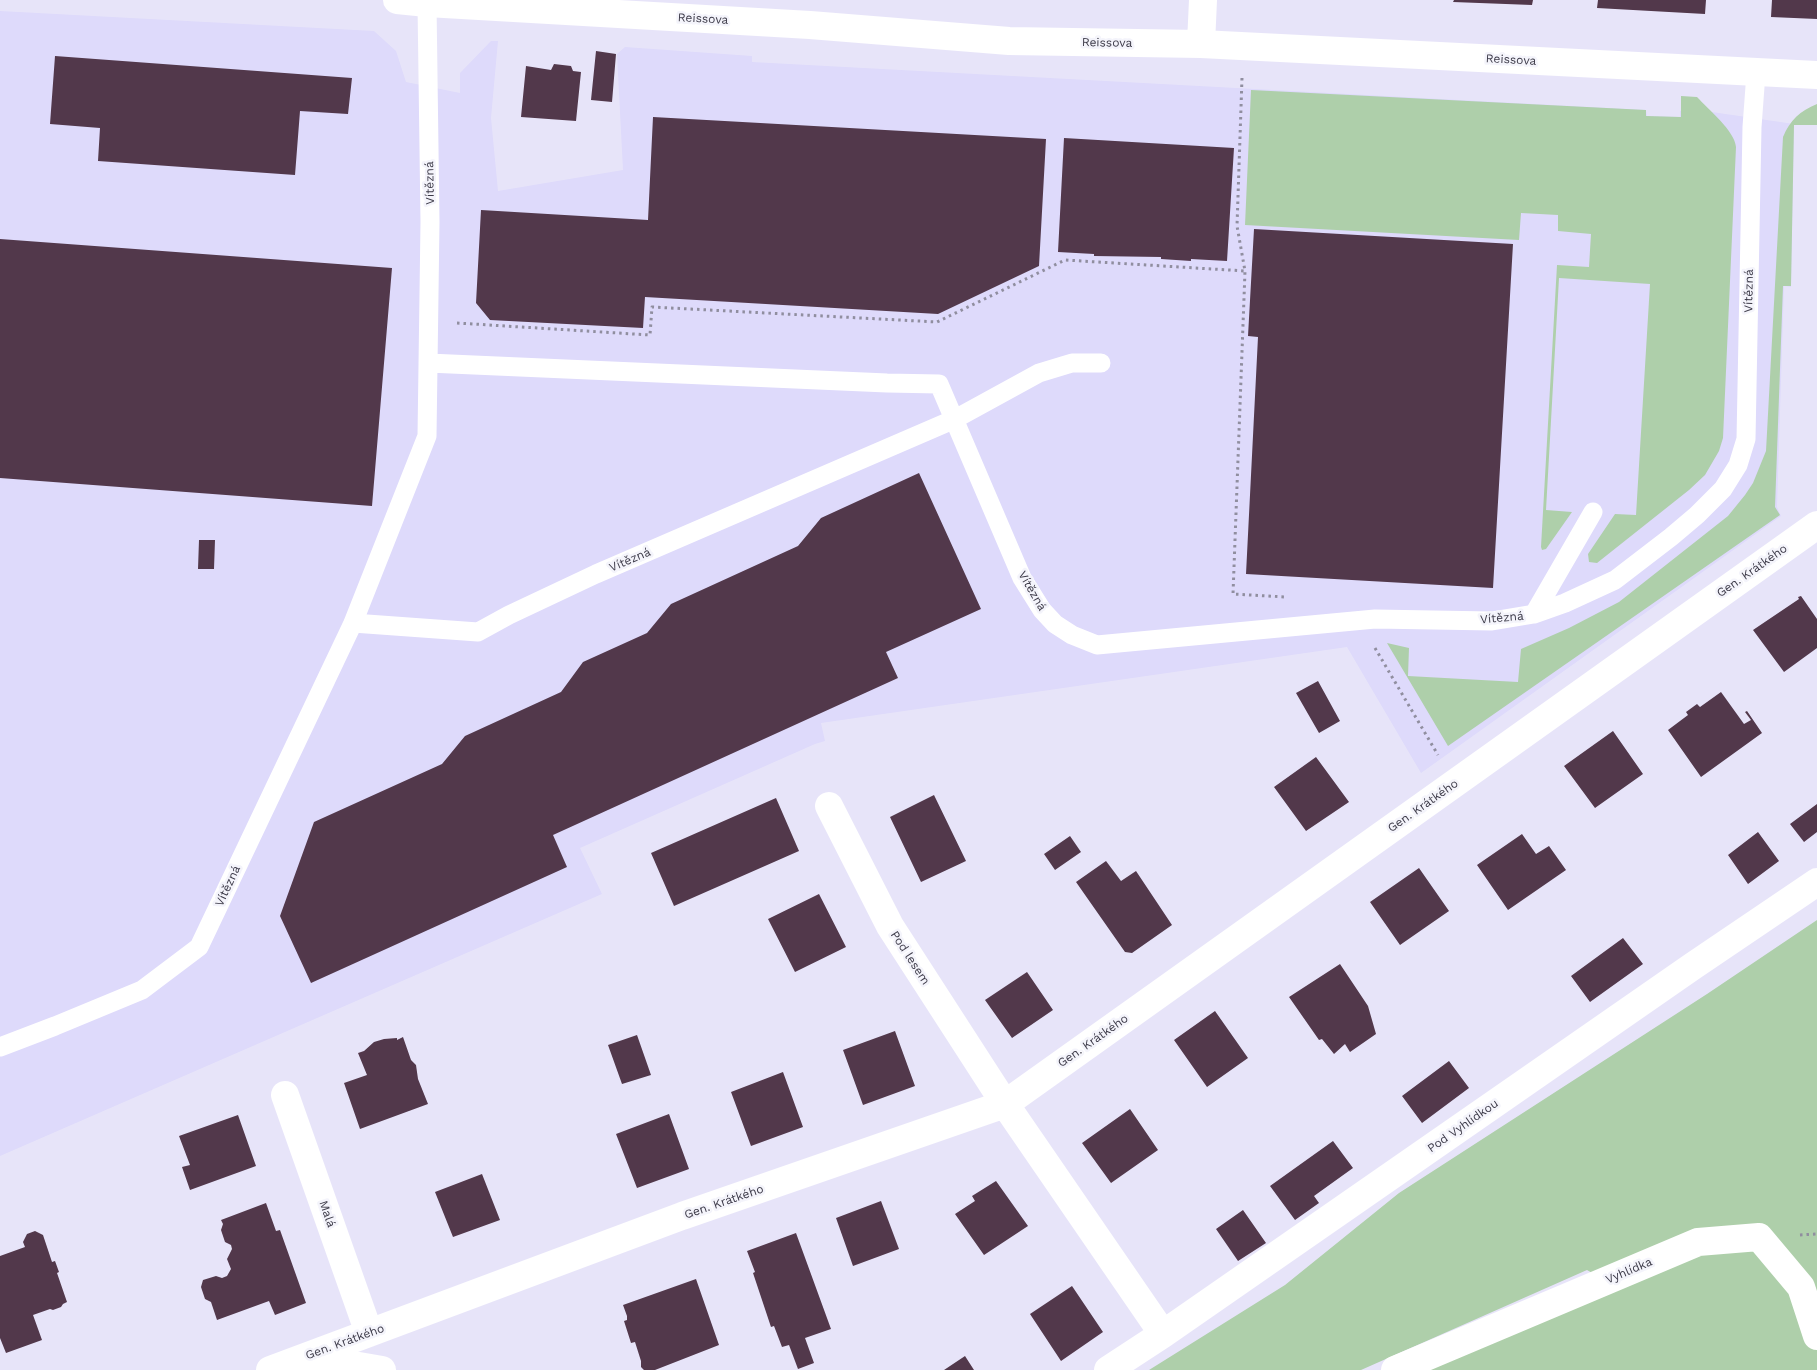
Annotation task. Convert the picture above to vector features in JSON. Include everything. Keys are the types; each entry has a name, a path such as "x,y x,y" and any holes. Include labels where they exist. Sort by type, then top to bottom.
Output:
{"street":[{"name":"Reissova","path":"397,0 810,25 1009,41 1201,44 1817,75"},
{"path":"1201,44 1203,0"},
{"name":"Gen. Krátkého","path":"270,1370 682,1216 1005,1104 1817,525"},
{"name":"Pod lesem","path":"829,806 890,926 1005,1104 1163,1334"},
{"name":"Pod Vyhlídkou","path":"1108,1370 1163,1334 1817,882"},
{"name":"Malá","path":"285,1095 369,1334"},
{"name":"Vyhlídka","path":"1395,1370 1698,1242 1760,1237 1801,1287 1817,1336"},
{"path":"306,1357 382,1370"}],"lane":[{"name":"Vítězná","path":"0,1047 142,990 199,947 353,623 427,436 430,222 427,3"},
{"name":"Vítězná","path":"428,362 939,384 1022,578 1042,610 1055,624 1072,635 1097,645 1375,619 1492,621 1534,614 1565,603 1615,580 1697,515 1723,489 1738,465 1746,439 1752,127 1756,73"},
{"name":"Vítězná","path":"353,623 478,632 509,615 596,574 955,419 1040,373 1072,363 1101,363"},
{"path":"1534,614 1593,512"}],"path":[{"path":"1243,46 1237,226 1246,271 1232,594 1290,597"},
{"path":"429,322 650,334 652,307 937,322 1065,260 1246,271"},
{"path":"1359,621 1454,784"}],"shaded area":[{"path":"0,11 374,31 396,51 406,82 460,93 460,73 491,41 498,41 491,118 498,191 623,170 617,54 625,47 752,56 752,62 1646,110 1647,116 1680,117 1680,111 1712,112 1794,124 1791,287 1784,286 1777,507 1781,516 1421,773 1347,647 821,723 825,741 580,848 602,894 0,1156"}],"green space":[{"path":"1251,90 1646,110 1646,116 1681,117 1681,96 1697,97 1726,127 1736,147 1723,438 1719,451 1705,475 1689,490 1597,563 1589,562 1588,554 1615,514 1636,515 1650,284 1559,278 1546,510 1572,512 1546,549 1542,550 1557,265 1589,267 1591,234 1558,231 1558,215 1521,213 1519,240 1245,225"},
{"path":"1817,104 1817,125 1794,125 1791,286 1783,286 1775,507 1780,515 1448,746 1387,643 1409,648 1408,676 1518,682 1521,649 1569,628 1619,602 1728,516 1753,483 1766,451 1783,137 1796,117"},
{"path":"1817,920 1817,1370 1428,1370 1619,1289 1587,1270 1361,1370 1149,1370 1285,1285 1399,1193 1707,994"}],"building":[{"path":"1454,0 1533,0 1532,5 1453,2"},
{"path":"1598,0 1706,0 1705,14 1597,8"},
{"path":"1772,0 1817,0 1817,19 1771,17"},
{"path":"596,51 616,54 612,102 591,100"},
{"path":"55,56 352,78 348,114 300,111 295,175 98,161 100,128 50,124"},
{"path":"554,64 571,66 573,71 581,72 576,121 521,117 526,66 551,70"},
{"path":"653,117 1046,139 1039,266 938,314 645,297 643,328 490,320 476,303 481,210 648,220"},
{"path":"1064,138 1234,148 1227,261 1191,259 1191,261 1161,259 1161,257 1094,256 1094,254 1058,252"},
{"path":"1254,229 1513,244 1493,588 1246,574 1258,337 1248,336"},
{"path":"0,239 392,268 372,506 0,478"},
{"path":"919,473 981,609 886,652 898,678 553,835 567,867 311,983 280,916 314,822 442,764 465,736 561,692 583,662 647,633 671,604 798,546 821,518"},
{"path":"199,540 215,540 214,569 198,569"},
{"path":"1801,596 1817,619 1817,648 1784,672 1753,630"},
{"path":"1318,681 1340,721 1319,733 1296,693"},
{"path":"1721,692 1744,724 1751,720 1745,712 1747,711 1762,733 1701,777 1668,730 1688,715 1686,712 1697,704 1700,707"},
{"path":"1613,731 1643,774 1595,808 1564,766"},
{"path":"1316,757 1349,802 1306,831 1274,787"},
{"path":"934,795 966,861 921,882 890,817"},
{"path":"776,798 799,851 674,906 651,853"},
{"path":"1817,804 1817,832 1804,842 1790,824"},
{"path":"1758,832 1779,861 1748,884 1728,855"},
{"path":"1522,834 1536,854 1549,846 1566,870 1508,910 1477,865"},
{"path":"1070,836 1081,852 1055,870 1044,854"},
{"path":"1106,861 1121,881 1136,871 1172,925 1132,953 1125,952 1076,882"},
{"path":"1419,868 1449,911 1400,945 1370,902"},
{"path":"819,894 846,947 795,972 768,919"},
{"path":"1623,938 1643,964 1590,1002 1571,976"},
{"path":"1340,964 1368,1006 1376,1034 1350,1052 1345,1044 1334,1054 1322,1039 1319,1040 1289,997"},
{"path":"1027,972 1053,1010 1012,1038 985,1000"},
{"path":"1215,1011 1248,1058 1207,1087 1174,1040"},
{"path":"895,1031 915,1086 863,1105 843,1050"},
{"path":"637,1035 651,1075 622,1084 608,1045"},
{"path":"403,1037 411,1060 416,1065 418,1079 428,1104 360,1129 344,1083 367,1075 358,1053 364,1051 374,1042 384,1039 397,1038 397,1040"},
{"path":"1449,1061 1469,1088 1422,1123 1402,1096"},
{"path":"783,1072 803,1127 751,1146 731,1092"},
{"path":"1130,1109 1158,1150 1111,1183 1082,1143"},
{"path":"669,1114 689,1169 637,1188 616,1134"},
{"path":"238,1115 256,1166 190,1190 182,1167 190,1165 179,1136"},
{"path":"1333,1141 1353,1168 1314,1196 1319,1203 1295,1220 1270,1186"},
{"path":"482,1174 500,1220 453,1237 435,1192"},
{"path":"996,1181 1028,1226 984,1255 955,1214 975,1201 972,1196"},
{"path":"881,1201 899,1249 853,1266 836,1218"},
{"path":"266,1203 276,1231 280,1230 306,1303 275,1315 269,1301 217,1320 211,1302 205,1299 201,1287 203,1280 216,1276 222,1278 227,1276 231,1269 227,1259 232,1249 231,1245 225,1242 221,1230 223,1224 221,1220"},
{"path":"1243,1210 1266,1243 1238,1261 1216,1229"},
{"path":"35,1231 43,1235 52,1262 55,1261 67,1302 61,1307 33,1315 42,1340 6,1353 0,1338 0,1256 25,1247 23,1242 27,1234"},
{"path":"796,1233 831,1329 805,1338 814,1363 798,1369 789,1345 782,1347 774,1326 771,1327 747,1251"},
{"path":"696,1279 719,1345 655,1370 644,1370 641,1367 635,1342 631,1343 624,1321 627,1320 627,1316 623,1305"},
{"path":"1072,1286 1103,1332 1061,1361 1030,1314"},
{"path":"965,1356 974,1370 944,1370"}]}
